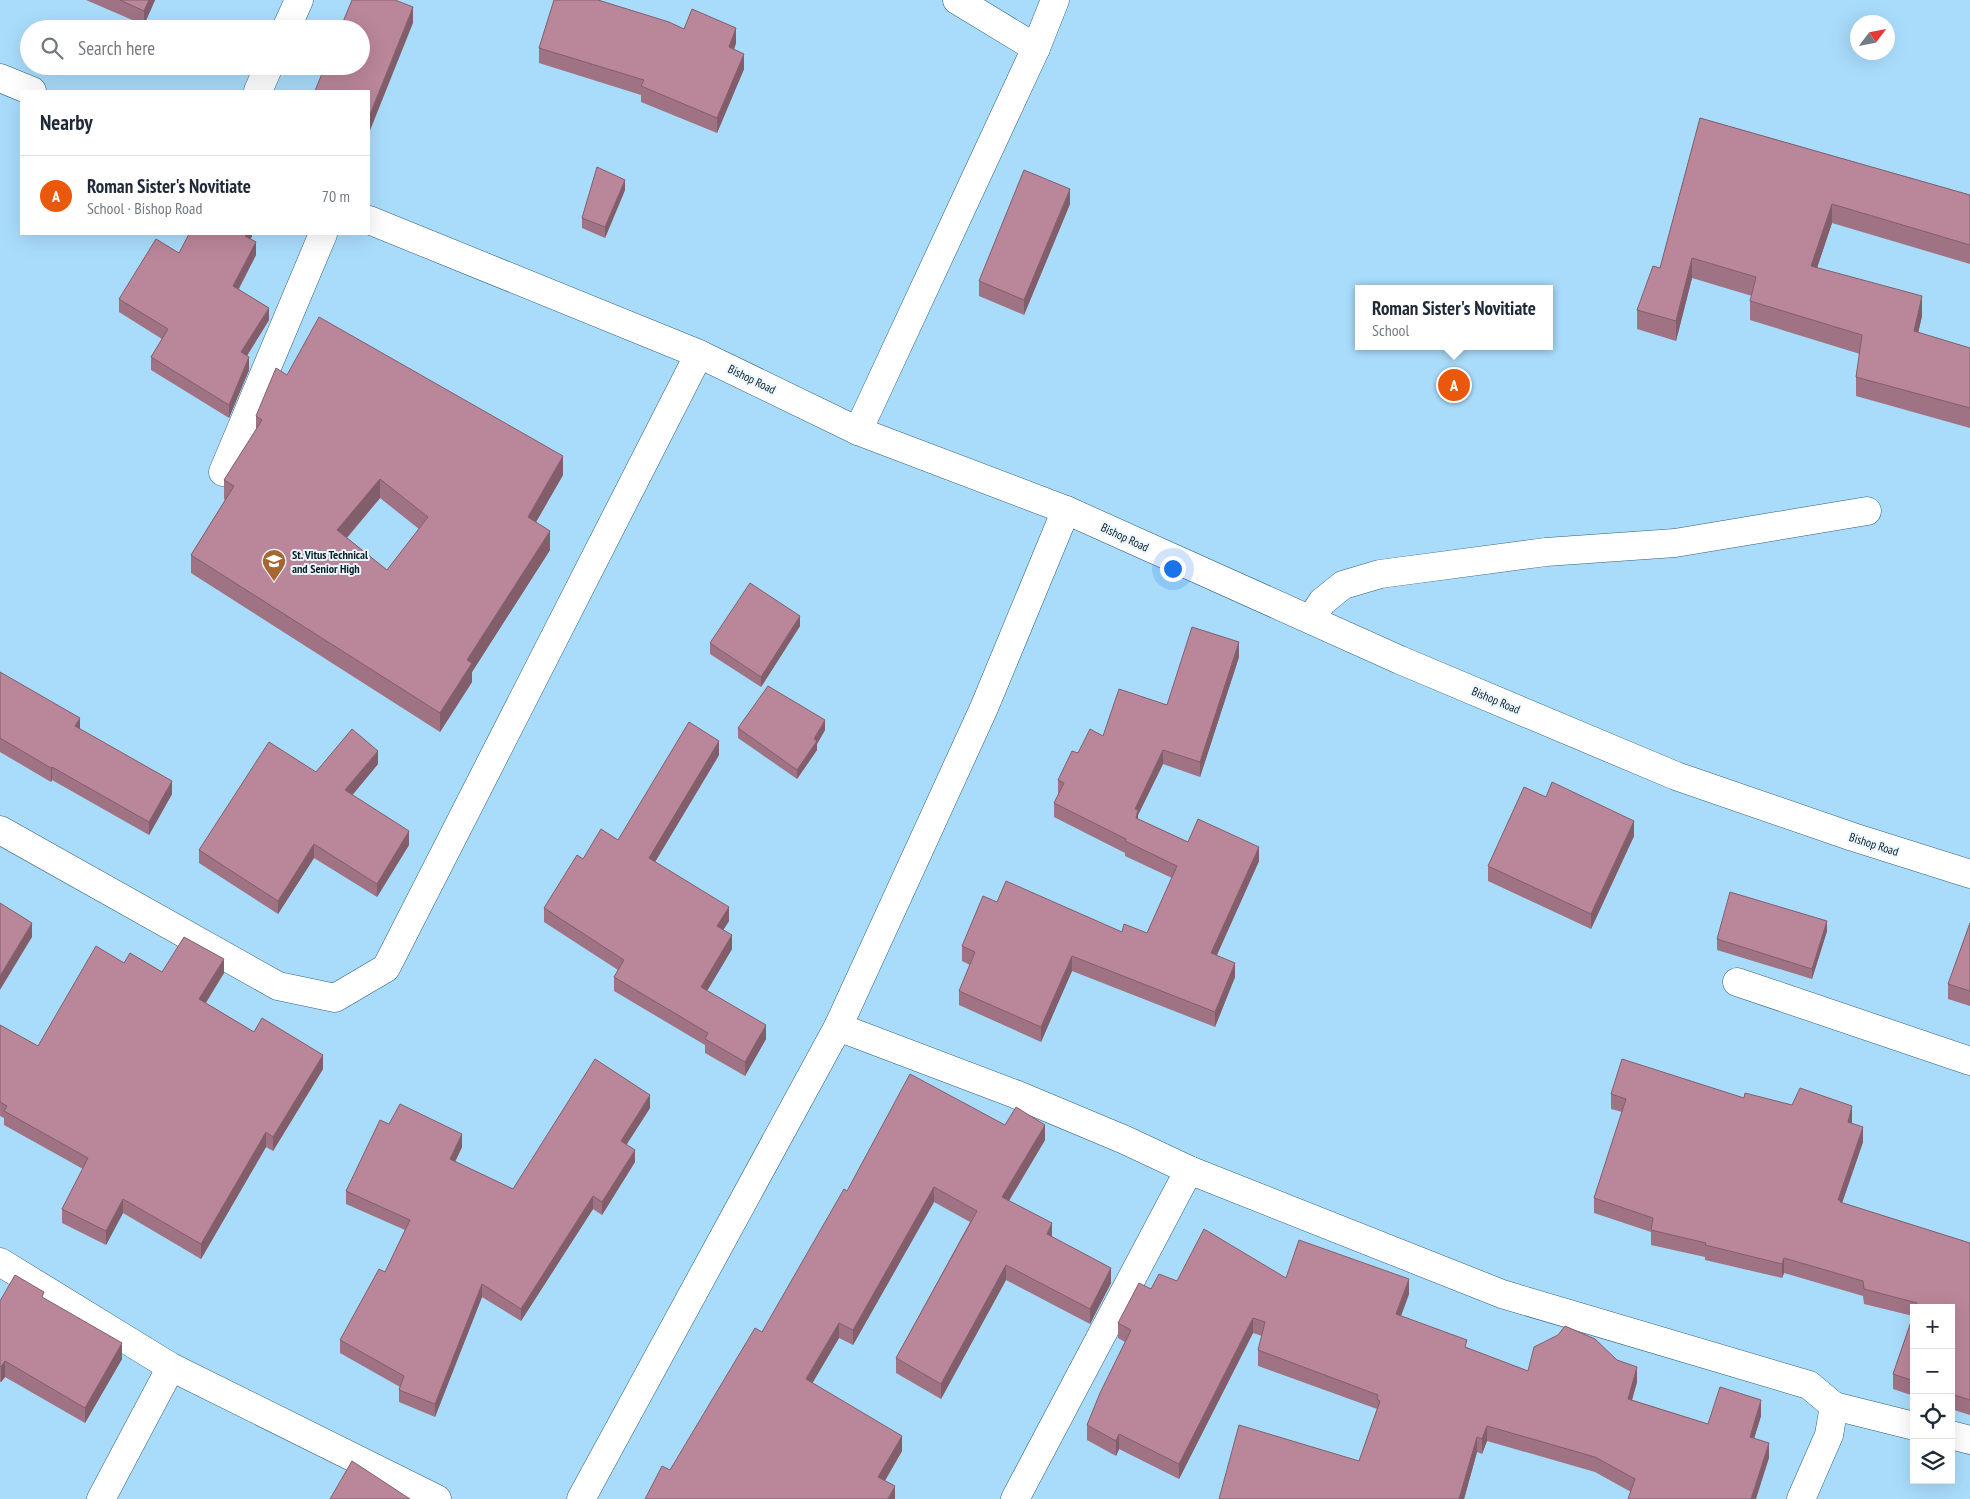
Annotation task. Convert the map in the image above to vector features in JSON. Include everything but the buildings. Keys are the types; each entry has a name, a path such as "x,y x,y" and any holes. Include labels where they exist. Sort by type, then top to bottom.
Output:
{"street":[{"path":"290,20 298,0"},
{"path":"957,0 1036,48"},
{"path":"858,431 1036,48 1055,0"},
{"path":"258,90 265,75"},
{"path":"0,78 30,90"},
{"name":"Bishop Road","path":"370,220 699,354 858,431 1066,510 1400,660 1676,776 1853,837 1970,874"},
{"path":"223,472 323,235"},
{"path":"0,830 278,986 335,998 386,968 699,354"},
{"path":"580,1499 838,1026 984,708 1066,510"},
{"path":"1311,619 1322,602 1343,586 1380,574 1546,552 1674,543 1867,511"},
{"path":"1738,982 1970,1061"},
{"path":"838,1026 1015,1094 1125,1140 1188,1170 1502,1294 1809,1385 1834,1406 1910,1425"},
{"path":"1014,1499 1188,1170"},
{"path":"0,1262 171,1367 437,1499"},
{"path":"101,1499 171,1367"},
{"path":"1801,1499 1829,1435 1834,1406"},
{"path":"1955,1436 1970,1440"}],"place":[{"name":"Roman Sister's Novitiate","path":"1454,385"},
{"name":"St. Vitus Technical and Senior High","path":"274,582"}]}
